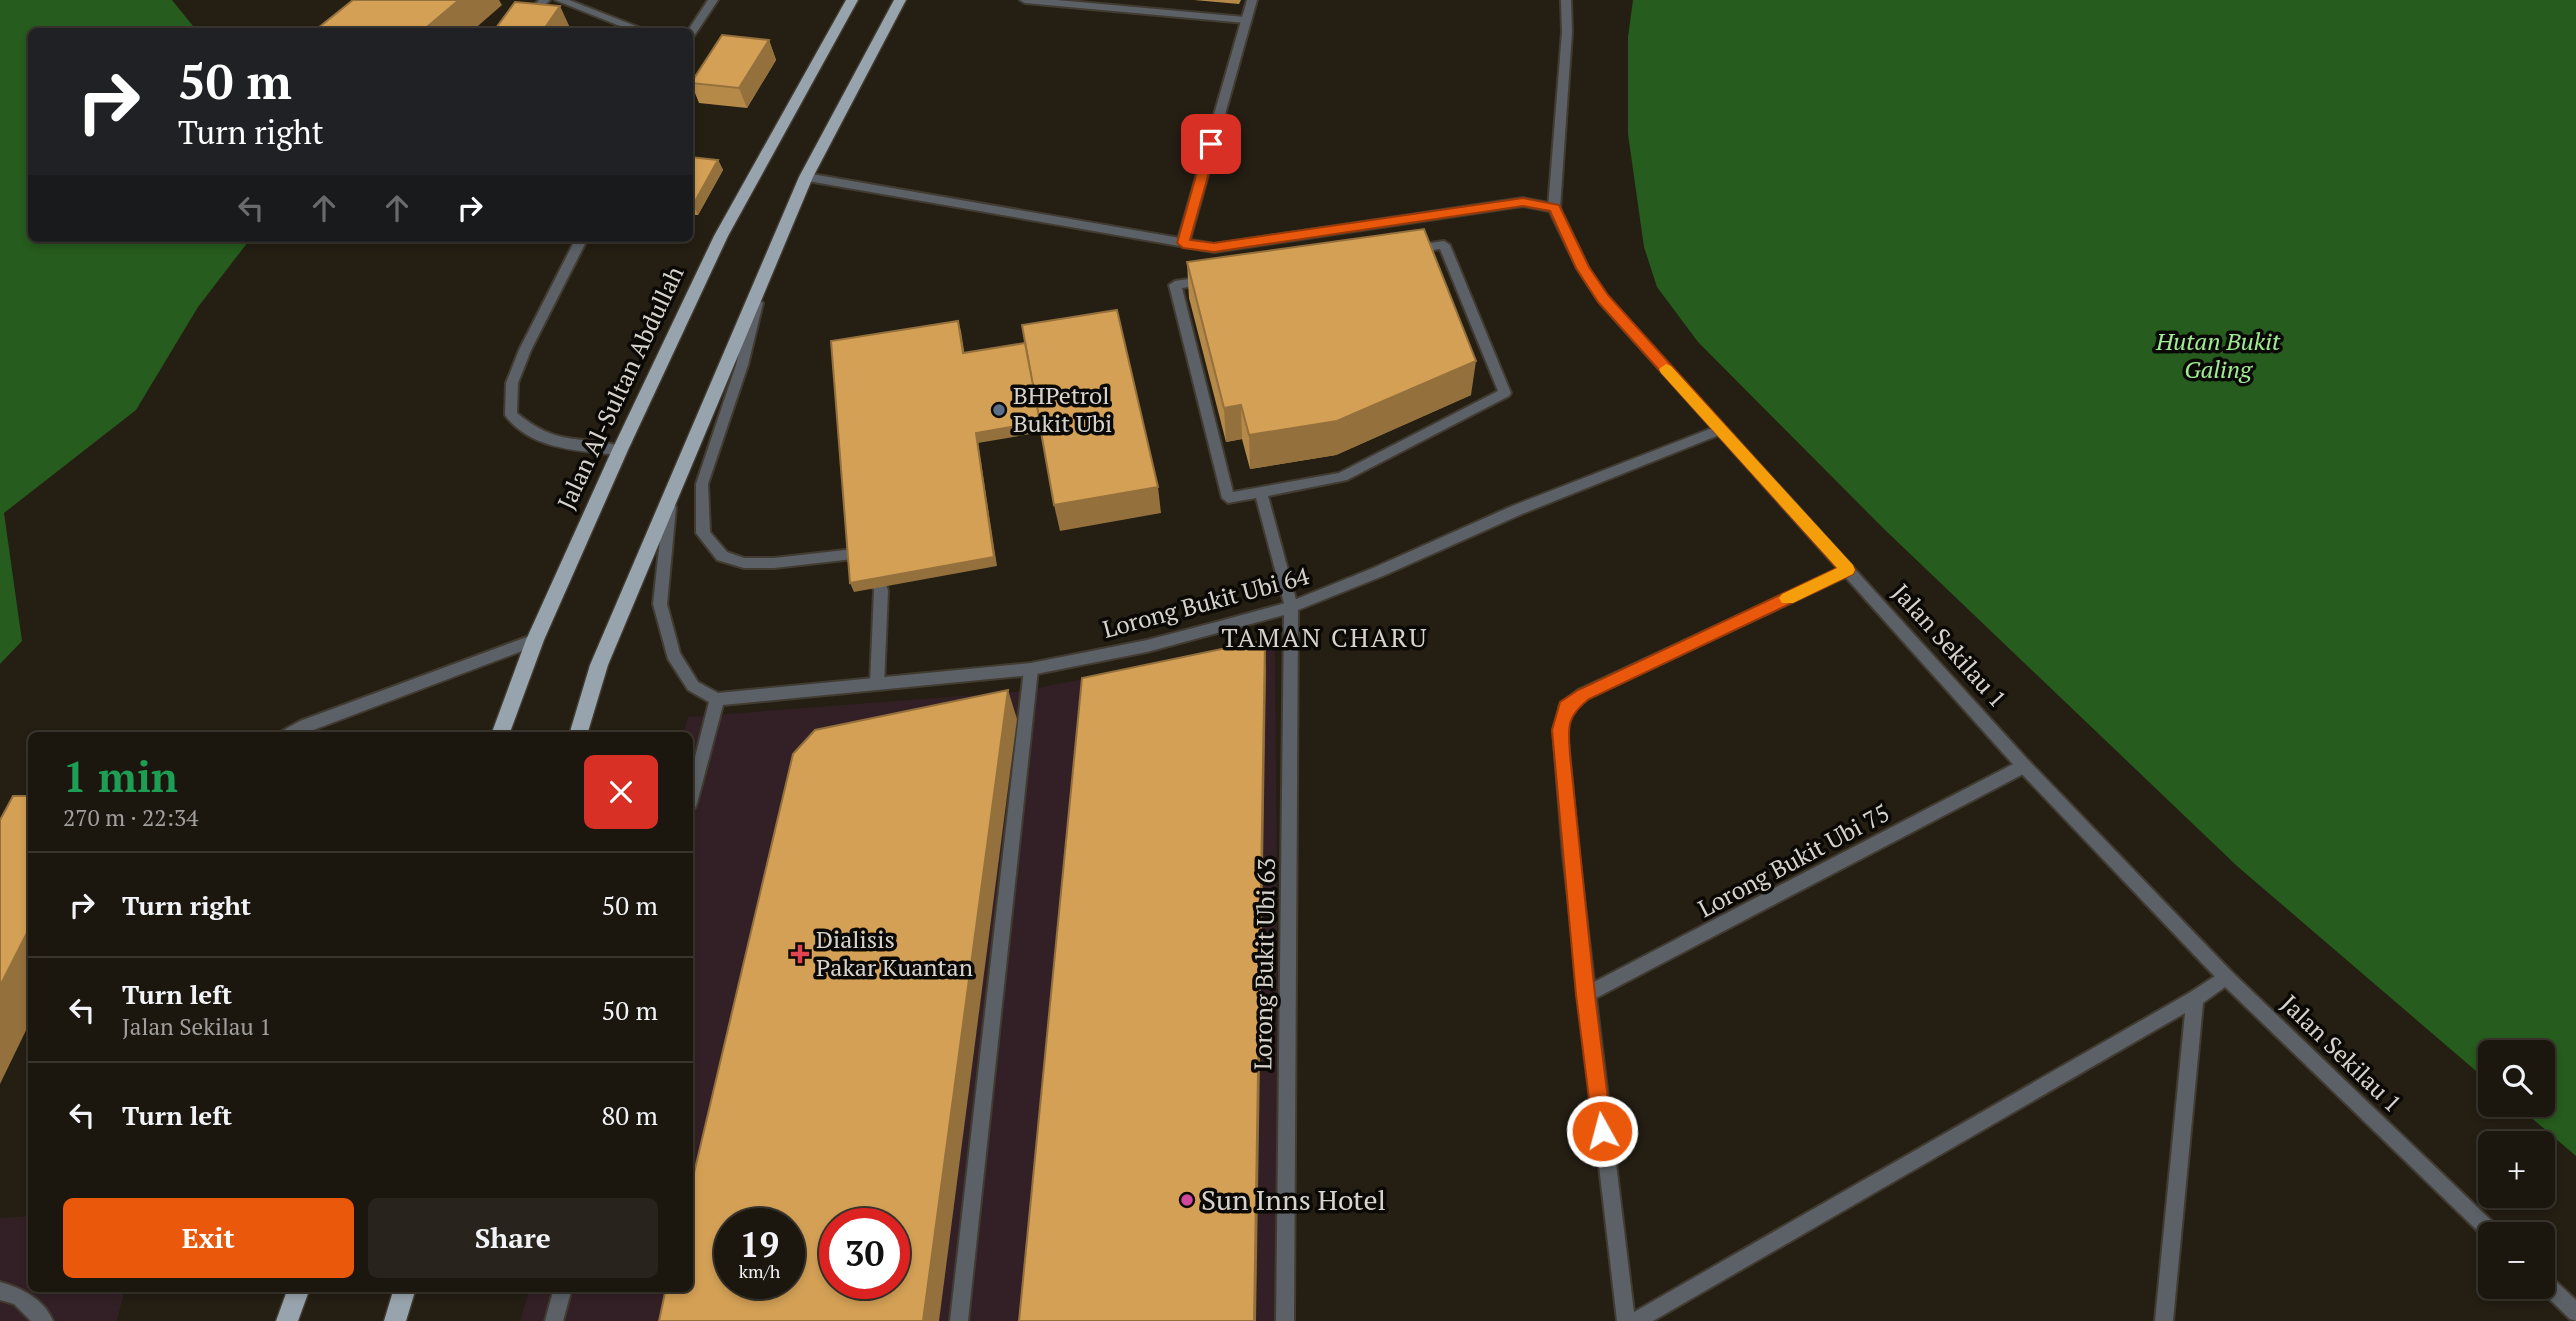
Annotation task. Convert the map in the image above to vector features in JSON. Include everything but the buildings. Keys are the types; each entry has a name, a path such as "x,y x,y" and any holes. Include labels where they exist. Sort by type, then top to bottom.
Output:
{"main road":[{"name":"Jalan Al-Sultan Abdullah","path":"501,732 535,640 620,450 721,236 852,0"},
{"path":"579,732 599,665 806,177 900,0"},
{"path":"287,1321 298,1292"},
{"path":"395,1321 404,1292"}],"street":[{"path":"516,28 545,0"},
{"path":"560,0 636,28"},
{"path":"693,30 713,0"},
{"path":"1025,0 1245,20"},
{"path":"1183,243 1252,0"},
{"path":"806,177 1214,248 1523,202 1554,208 1567,32 1566,0"},
{"name":"Jalan Sekilau 1","path":"1554,208 1583,268 1603,299 2024,766 2226,977 2481,1222"},
{"path":"580,242 520,361 512,383 511,415 528,431 551,441 620,450"},
{"path":"1444,245 1505,393 1342,477 1261,492 1228,498 1175,285 1444,245"},
{"path":"762,285 742,365 702,484 703,533 722,556 744,563 774,563 854,554 874,562 881,592 877,684"},
{"name":"Lorong Bukit Ubi 64","path":"717,699 1031,669 1147,646 1291,607 1378,572 1517,510 1720,430"},
{"name":"Lorong Bukit Ubi 63","path":"1261,492 1291,607 1285,1321"},
{"path":"668,507 660,604 673,655 693,686 717,699 693,791"},
{"path":"1626,1321 1586,995 1560,730 1566,707 1583,694 1847,570"},
{"path":"292,732 535,640"},
{"path":"959,1321 1031,669"},
{"name":"Lorong Bukit Ubi 75","path":"1586,995 2024,766"},
{"path":"1635,1321 2195,999 2226,977"},
{"path":"2164,1321 2195,999"},
{"path":"0,1291 19,1296 44,1321"},
{"path":"554,1321 562,1292"},
{"path":"2555,1293 2576,1313"}],"shaded area":[{"path":"1275,644 1280,1321 520,1321 529,1292 693,1292 693,732 684,732 688,717 1014,692"},
{"path":"28,1216 28,1292 124,1292 117,1321 0,1321 0,1218"}],"green space":[{"path":"0,0 172,0 195,28 28,28 28,242 248,242 198,307 136,410 4,513 22,641 0,664"},
{"name":"Hutan Bukit Galing","path":"1633,0 2576,0 2576,1156 2555,1138 2555,1131 2547,1131 2530,1117 2555,1117 2555,1040 2478,1040 2478,1073 2237,866 1884,529 1698,342 1657,287 1644,247 1628,134 1628,37"}],"slow traffic":[{"path":"1666,369 1847,570 1787,598"}],"place":[{"name":"BHPetrol Bukit Ubi","path":"999,410"},
{"name":"Dialisis Pakar Kuantan","path":"800,954"},
{"name":"Sun Inns Hotel","path":"1187,1200"}],"district":[{"name":"TAMAN CHARU","path":"1325,638"}],"route":[{"path":"1211,144 1183,243 1214,248 1523,202 1554,208 1583,268 1603,299 1847,570 1583,694 1566,707 1560,730 1562,755 1602,1131"}]}
